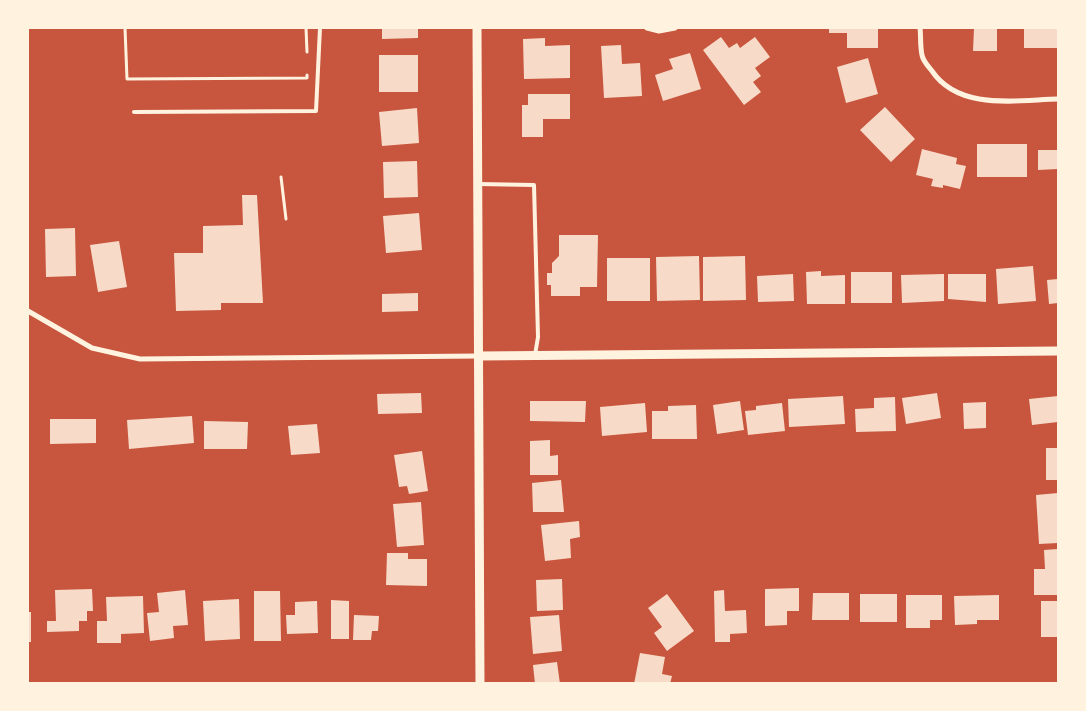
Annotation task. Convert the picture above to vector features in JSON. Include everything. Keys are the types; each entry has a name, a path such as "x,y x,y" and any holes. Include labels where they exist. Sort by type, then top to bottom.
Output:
{"street":[{"path":"477,28 477,184 480,262 480,684"},
{"path":"646,28 659,31 676,28"},
{"path":"920,28 922,56 936,78 957,94 985,100 1058,99"},
{"path":"28,311 92,348 140,359 1058,351"}],"lane":[{"path":"134,112 316,111 320,28"},
{"path":"477,184 534,184 538,337 535,355"}],"path":[{"path":"125,28 127,79 307,78 307,69"},
{"path":"306,28 307,61"},
{"path":"281,177 286,220"}],"building":[{"path":"382,28 418,28 418,38 382,39"},
{"path":"829,28 878,28 878,48 847,48 847,33 829,33"},
{"path":"974,28 997,28 997,51 973,51"},
{"path":"1024,28 1058,28 1058,48 1024,48"},
{"path":"721,37 729,48 737,43 740,48 755,37 770,57 755,68 761,76 753,82 761,92 744,105 703,50"},
{"path":"545,38 545,46 570,45 570,78 524,79 523,39"},
{"path":"621,45 622,64 640,63 642,96 604,98 601,46"},
{"path":"690,53 701,89 663,101 655,75 673,69 669,59"},
{"path":"379,55 418,55 418,92 379,92"},
{"path":"868,58 878,94 846,103 837,67"},
{"path":"528,94 570,94 570,119 543,119 543,137 522,137 522,105 528,105"},
{"path":"885,107 915,139 891,162 860,130"},
{"path":"417,108 419,143 382,146 379,112"},
{"path":"977,144 1027,144 1027,177 977,177"},
{"path":"922,149 957,158 956,164 966,166 960,189 943,185 943,188 931,186 933,179 916,175"},
{"path":"1038,150 1058,150 1058,169 1038,170"},
{"path":"417,161 418,197 384,198 383,162"},
{"path":"242,195 257,195 263,303 221,303 221,310 176,311 174,253 203,253 203,226 243,225"},
{"path":"419,213 422,250 386,253 383,216"},
{"path":"75,228 76,276 46,277 45,229"},
{"path":"559,235 598,235 597,287 580,287 580,296 551,296 551,285 547,285 547,273 552,273 552,263 559,256"},
{"path":"119,241 127,287 98,292 90,245"},
{"path":"699,256 700,300 657,301 656,257"},
{"path":"745,256 746,300 703,301 703,257"},
{"path":"607,258 650,258 650,301 607,301"},
{"path":"1033,266 1036,301 998,304 996,269"},
{"path":"821,271 821,276 845,275 845,304 807,304 806,272"},
{"path":"851,272 892,272 892,303 851,303"},
{"path":"793,274 794,301 758,302 757,276"},
{"path":"944,274 944,301 902,303 901,275"},
{"path":"948,274 986,274 986,302 948,299"},
{"path":"1058,279 1058,303 1049,304 1047,280"},
{"path":"418,293 418,311 382,312 382,294"},
{"path":"421,393 422,413 378,414 377,394"},
{"path":"937,393 941,418 906,424 902,398"},
{"path":"843,396 845,424 789,427 788,399"},
{"path":"1058,396 1058,422 1032,425 1029,399"},
{"path":"895,397 896,431 856,432 855,409 874,408 874,398"},
{"path":"530,401 586,401 585,422 530,421"},
{"path":"740,401 744,430 717,434 713,405"},
{"path":"986,402 986,428 964,429 963,403"},
{"path":"645,403 647,432 602,436 600,407"},
{"path":"782,403 785,431 748,435 745,411 756,410 756,406"},
{"path":"696,405 697,439 652,439 652,411 668,411 668,406"},
{"path":"192,416 194,443 129,449 127,420"},
{"path":"50,419 96,419 96,443 50,444"},
{"path":"204,421 248,422 247,449 204,449"},
{"path":"317,424 320,453 291,455 288,426"},
{"path":"550,440 550,456 558,455 558,475 530,475 530,441"},
{"path":"1046,448 1058,448 1058,480 1046,480"},
{"path":"422,451 428,491 409,494 407,486 399,487 394,455"},
{"path":"561,480 564,512 533,512 532,483"},
{"path":"1058,493 1058,543 1039,544 1036,495"},
{"path":"421,502 424,545 397,547 393,504"},
{"path":"579,521 580,537 570,539 571,558 545,561 541,525"},
{"path":"1058,549 1058,595 1034,595 1034,569 1045,569 1044,550"},
{"path":"387,553 408,553 408,559 427,559 427,586 386,585"},
{"path":"562,579 563,610 537,611 536,580"},
{"path":"799,588 799,611 787,611 787,625 765,626 765,589"},
{"path":"92,589 93,611 87,611 87,621 79,621 79,631 47,632 47,621 56,621 55,590"},
{"path":"185,590 188,625 173,626 174,638 150,641 147,613 159,612 157,593"},
{"path":"724,590 725,611 746,610 747,633 730,634 730,642 715,642 714,591"},
{"path":"254,591 280,591 281,641 254,641"},
{"path":"813,593 849,593 849,620 812,620"},
{"path":"667,594 694,631 667,651 654,633 662,627 648,608"},
{"path":"860,594 897,594 897,622 860,622"},
{"path":"906,595 942,595 942,620 930,620 930,628 906,628"},
{"path":"999,595 999,620 977,620 977,624 955,625 954,596"},
{"path":"143,596 144,633 121,634 121,643 97,643 97,621 107,621 106,597"},
{"path":"239,599 240,639 205,641 203,601"},
{"path":"331,600 349,601 349,639 331,639"},
{"path":"317,601 318,633 287,634 286,615 295,615 295,602"},
{"path":"1041,601 1058,601 1058,637 1041,637"},
{"path":"28,612 31,612 31,642 28,642"},
{"path":"354,615 379,616 378,631 372,631 371,640 353,640"},
{"path":"559,615 562,651 533,654 530,617"},
{"path":"640,653 665,657 662,674 672,676 670,684 634,684"},
{"path":"557,662 560,684 535,684 533,665"}]}
